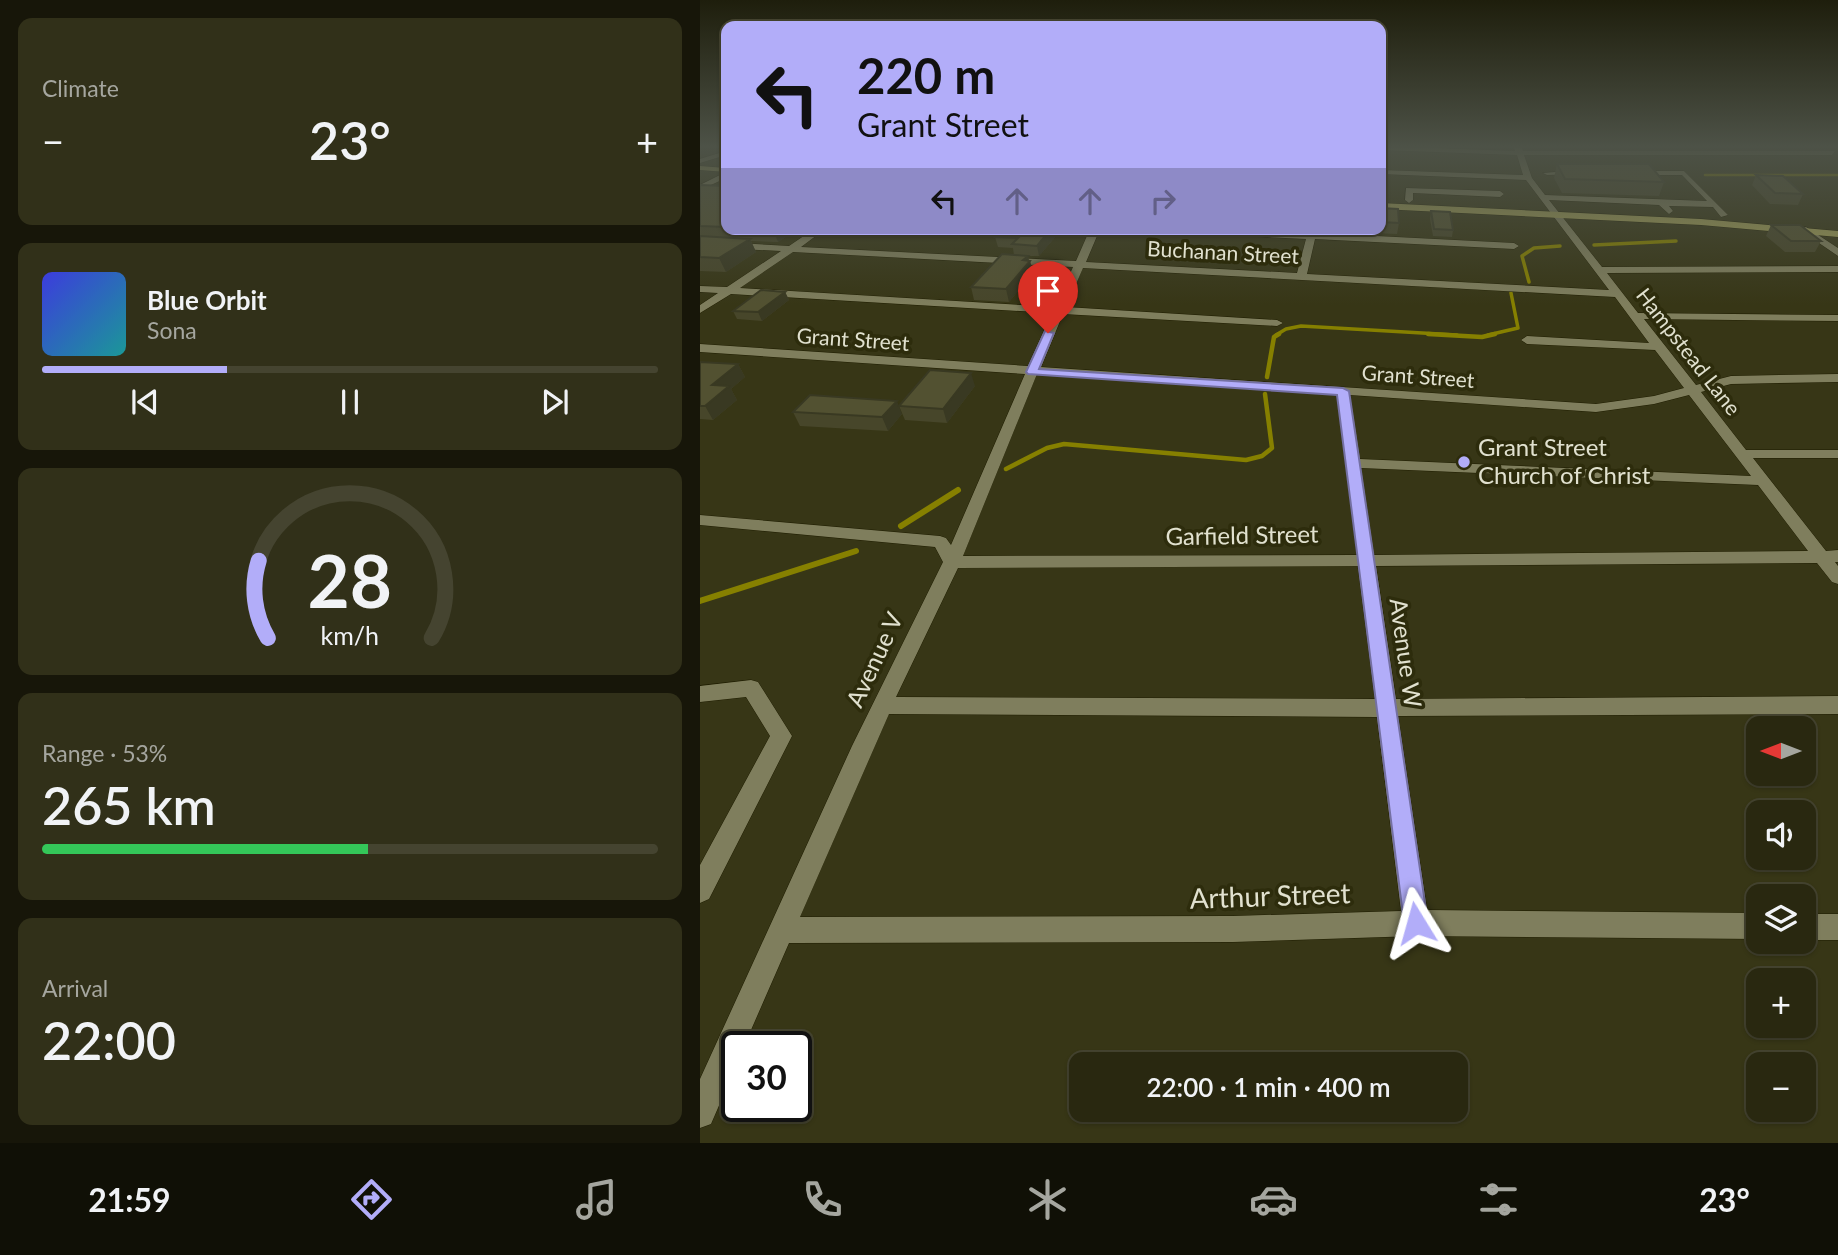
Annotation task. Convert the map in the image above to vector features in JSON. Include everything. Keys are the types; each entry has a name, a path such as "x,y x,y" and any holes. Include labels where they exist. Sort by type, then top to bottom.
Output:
{"main road":[{"path":"1386,206 1467,198"},
{"path":"1582,198 1669,211 1838,226"},
{"path":"1583,198 1838,233"},
{"path":"1798,221 1806,230"}],"street":[{"name":"Hampstead Lane","path":"1543,198 1764,481 1829,556 1838,578"},
{"path":"1634,198 1662,203 1715,204"},
{"path":"1709,198 1724,215"},
{"path":"1662,203 1669,211"},
{"path":"1806,230 1838,253"},
{"path":"700,310 812,235"},
{"name":"Avenue V","path":"700,1113 915,634 953,562 1092,235"},
{"path":"1301,276 1311,235"},
{"path":"1343,235 1514,246"},
{"name":"Buchanan Street","path":"700,244 1618,294"},
{"path":"1599,270 1838,270"},
{"path":"700,289 1277,323"},
{"path":"1636,316 1838,318"},
{"path":"1527,340 1659,347"},
{"name":"Grant Street","path":"700,348 1596,408 1654,400 1731,380 1838,378"},
{"name":"Avenue W","path":"1343,391 1416,923"},
{"path":"1743,454 1838,454"},
{"path":"1352,463 1764,481"},
{"path":"700,520 940,542 953,562"},
{"name":"Garfield Street","path":"953,562 1732,559 1829,556"},
{"path":"700,694 751,688 780,736 700,890"},
{"path":"883,705 1386,708 1838,705"},
{"name":"Arthur Street","path":"783,930 1233,929 1416,923 1746,926"},
{"path":"1816,927 1838,927"}],"building":[{"path":"700,198 721,198 721,227 700,226"},
{"path":"1386,208 1398,209 1399,223 1386,222"},
{"path":"1431,211 1450,212 1453,230 1434,229"},
{"path":"1771,225 1800,225 1821,241 1791,241"},
{"path":"1046,235 1037,246 1012,244 1018,238 995,237"},
{"path":"700,236 750,239 719,258 700,257"},
{"path":"1002,254 1028,256 1023,260 1030,261 1006,289 971,287"},
{"path":"761,290 785,292 758,312 733,311"},
{"path":"700,362 738,364 712,385 729,386 705,406 700,406"},
{"path":"930,370 971,373 943,409 899,406"},
{"path":"810,395 897,401 882,417 793,412"}],"waterway":[{"path":"1594,245 1676,241"},
{"path":"1529,282 1522,256 1534,248 1560,246"},
{"path":"1488,335 1518,328 1511,293"},
{"path":"1276,335 1286,329 1301,326 1457,335"},
{"path":"1267,377 1274,337 1279,334"},
{"path":"1428,334 1482,337 1495,334"},
{"path":"1006,469 1047,448 1064,444 1246,460 1262,456 1272,448 1265,394"},
{"path":"901,526 958,490"},
{"path":"700,601 856,551"}],"place":[{"name":"Grant Street Church of Christ","path":"1464,462"}],"route":[{"path":"1048,333 1032,372 1343,391 1416,923"}]}
